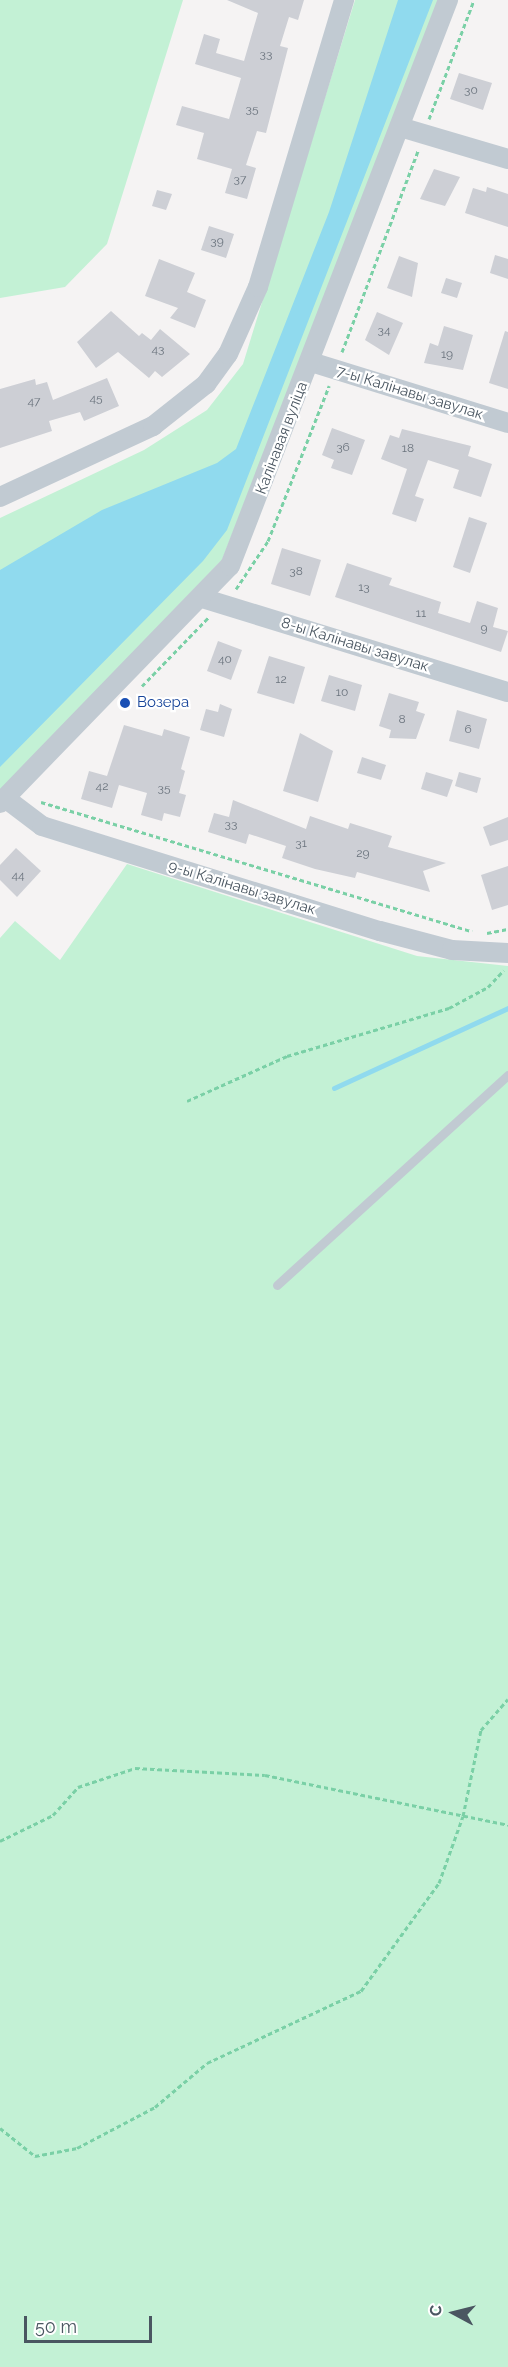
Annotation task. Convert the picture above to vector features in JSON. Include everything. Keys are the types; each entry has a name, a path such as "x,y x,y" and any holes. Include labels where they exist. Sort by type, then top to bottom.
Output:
{"street":[{"path":"0,497 153,426 206,384 228,354 258,287 344,0"},
{"name":"Калінавая вуліца","path":"3,800 202,598 243,540 448,0"},
{"path":"400,127 508,159"},
{"name":"7-ы Калінавы завулак","path":"311,362 508,423"},
{"name":"8-ы Калінавы завулак","path":"202,598 508,692"},
{"name":"9-ы Калінавы завулак","path":"3,800 26,818 57,831 380,931 499,954"}],"lane":[{"path":"277,1285 438,1133 508,1076"}],"path":[{"path":"31,799 454,928 481,933 508,929"},
{"path":"187,1101 287,1056 449,1008 488,987 508,966"},
{"path":"0,2128 35,2156 77,2148 154,2107 207,2063 361,1991 439,1883 463,1816 481,1730 508,1699"},
{"path":"0,1841 53,1815 78,1787 135,1768 265,1775 508,1825"}],"green space":[{"path":"0,0 183,0 107,244 65,287 0,298"},
{"path":"355,0 440,0 222,560 0,791 0,518 144,450 207,410 243,364"},
{"path":"127,864 417,956 508,966 508,2367 0,2367 0,938 15,921 60,960"}],"water":[{"path":"398,0 433,0 227,530 203,561 0,767 0,570 102,510 217,463 236,449 329,212"}],"building":[{"path":"227,0 304,0 298,20 289,17 280,46 288,48 266,133 257,131 246,165 256,168 247,199 225,193 232,169 197,159 204,133 176,125 182,106 229,119 241,78 195,64 204,34 220,39 216,53 244,61 258,13"},
{"path":"459,73 492,83 483,110 450,99"},
{"path":"434,169 460,177 445,206 420,199"},
{"path":"487,187 508,194 508,227 465,213 473,188 486,192"},
{"path":"157,190 172,194 166,210 152,206"},
{"path":"209,226 234,234 226,258 201,250"},
{"path":"495,255 508,259 508,279 490,273"},
{"path":"399,256 418,263 412,297 387,288"},
{"path":"159,259 195,273 187,292 206,300 195,328 170,318 178,308 145,296"},
{"path":"446,278 462,283 457,298 441,293"},
{"path":"111,311 139,336 142,333 151,340 160,329 190,354 162,377 155,371 149,378 118,352 96,368 77,342"},
{"path":"377,312 403,323 389,355 365,340"},
{"path":"444,326 473,335 463,370 424,363 430,343 438,346"},
{"path":"505,331 508,332 508,389 489,383"},
{"path":"107,378 119,406 84,421 80,412 49,421 52,431 0,448 0,389 35,379 36,385 47,382 53,400"},
{"path":"332,428 365,440 352,475 331,468 334,460 322,455"},
{"path":"402,429 471,446 468,456 492,464 481,497 453,488 459,470 428,460 415,496 424,499 416,522 392,514 407,469 381,459 390,435 399,438"},
{"path":"469,517 487,523 470,573 453,567"},
{"path":"282,548 321,560 310,596 271,584"},
{"path":"347,563 392,578 389,585 441,602 438,613 470,623 477,601 498,608 493,627 508,631 501,652 335,597"},
{"path":"218,641 242,650 231,680 207,671"},
{"path":"269,656 305,667 294,704 257,693"},
{"path":"329,675 362,685 355,711 321,701"},
{"path":"389,693 419,702 416,711 425,714 416,739 389,738 391,730 379,726"},
{"path":"220,704 232,709 224,737 200,730 206,709 218,712"},
{"path":"457,710 487,719 479,749 449,741"},
{"path":"124,725 162,736 164,729 190,737 181,769 185,771 179,793 186,795 180,817 164,813 162,821 141,815 147,793 119,785 112,808 81,799 89,771 107,776"},
{"path":"300,733 333,751 318,802 283,791"},
{"path":"362,757 386,765 381,780 357,773"},
{"path":"426,772 453,780 447,797 421,789"},
{"path":"459,772 481,778 477,793 455,786"},
{"path":"233,800 306,829 310,816 348,829 350,823 392,836 388,847 446,863 423,871 430,892 357,872 355,878 315,869 282,858 286,846 249,834 246,844 208,832 214,813 229,817"},
{"path":"508,817 508,840 490,846 483,827"},
{"path":"16,848 41,871 17,897 0,880 0,865"},
{"path":"508,866 508,905 492,910 481,875"}],"waterway":[{"path":"334,1088 508,1008"}],"place":[{"name":"Возера","path":"125,703"}]}
